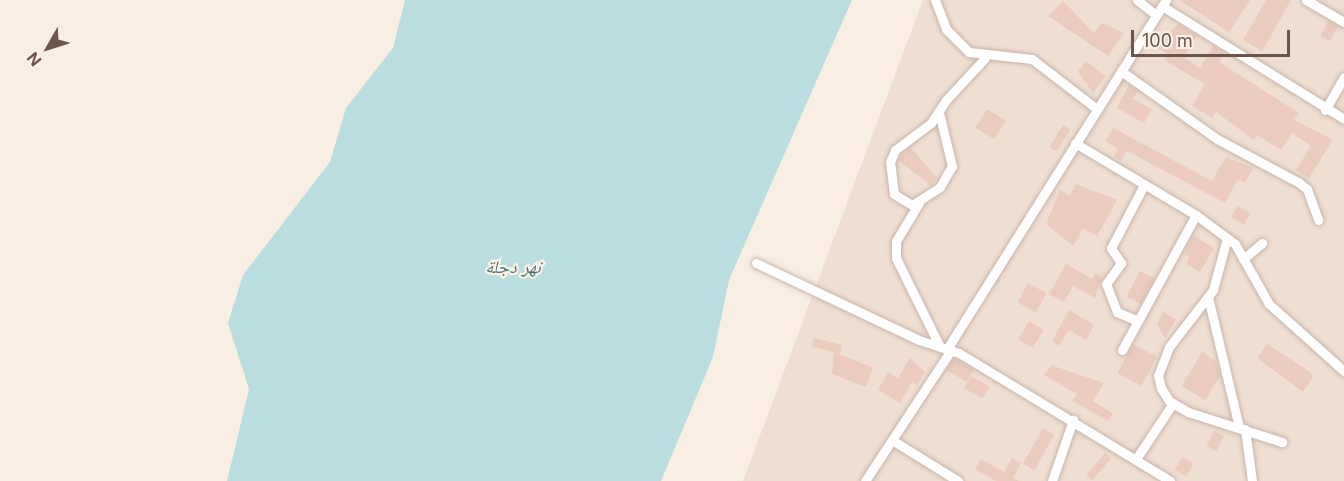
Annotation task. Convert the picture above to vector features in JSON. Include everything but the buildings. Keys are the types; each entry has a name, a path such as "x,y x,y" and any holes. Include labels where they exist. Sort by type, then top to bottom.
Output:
{"street":[{"path":"935,0 958,44 985,58 1032,59 1097,109"},
{"path":"1137,0 1156,15"},
{"path":"1306,0 1344,22"},
{"path":"866,481 946,349 1164,3 1325,110 1344,119"},
{"path":"919,203 894,194 890,162 903,139 939,112 985,58"},
{"path":"1121,70 1217,139 1298,182 1307,189 1318,220"},
{"path":"1325,110 1344,76"},
{"path":"939,112 952,166 940,187 919,203 896,241 896,258 946,349"},
{"path":"1075,143 1196,215 1227,238 1287,324 1344,371"},
{"path":"1138,321 1117,312 1106,284 1121,263 1111,248 1144,185"},
{"path":"1122,350 1196,215"},
{"path":"1227,238 1208,297 1184,322 1158,375 1173,403 1282,442"},
{"path":"1243,259 1262,243"},
{"path":"756,263 946,349 1073,420 1170,481"},
{"path":"1208,297 1242,428 1252,481"},
{"path":"1136,459 1173,403"},
{"path":"1052,481 1073,420"},
{"path":"892,440 958,481"}],"shaded area":[{"path":"923,0 1344,0 1344,481 743,481"}],"water":[{"name":"نهر دجلة","path":"405,0 852,0 729,280 713,357 661,481 227,481 249,389 228,323 243,275 330,162 346,108 393,48"}]}
